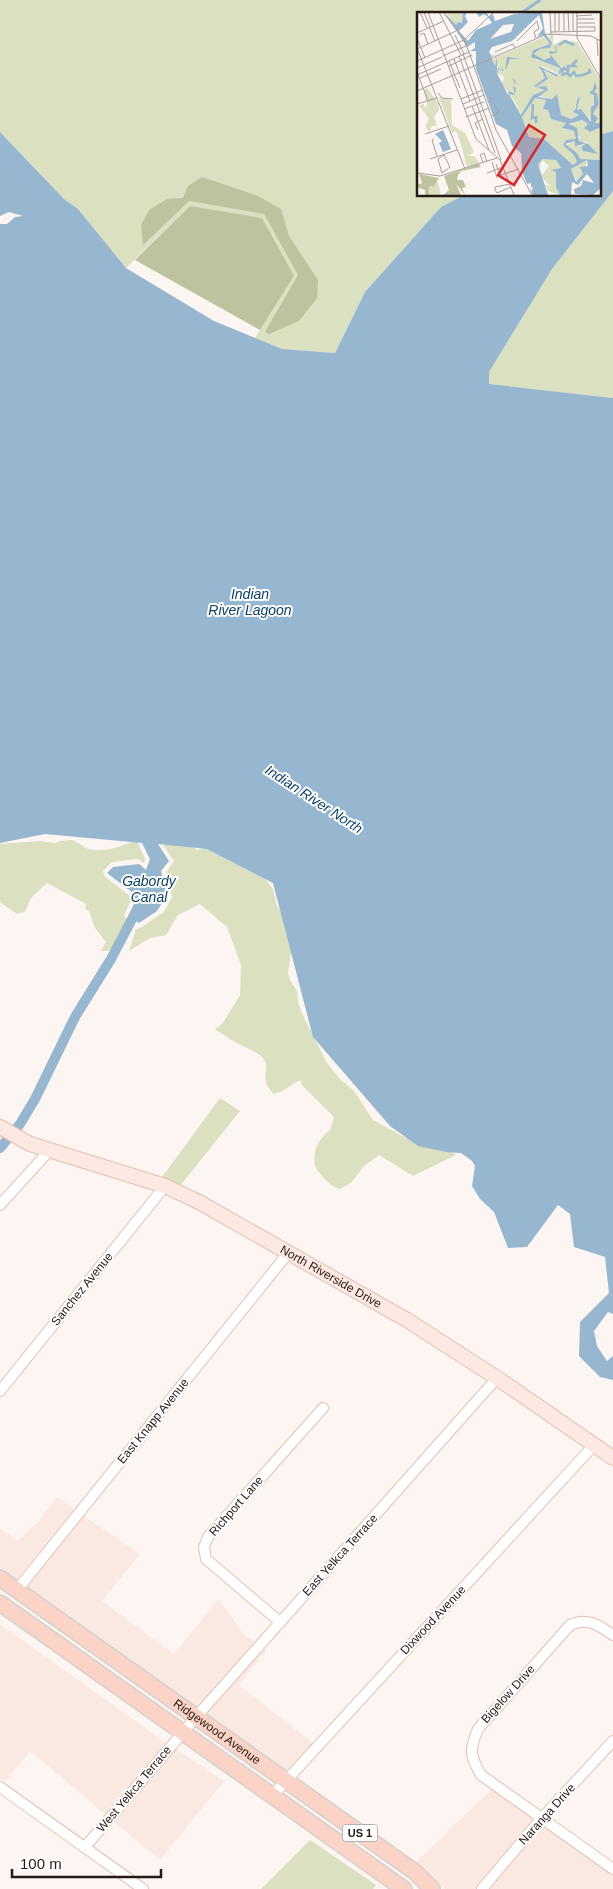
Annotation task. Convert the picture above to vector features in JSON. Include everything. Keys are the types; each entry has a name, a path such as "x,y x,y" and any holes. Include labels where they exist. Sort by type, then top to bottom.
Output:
{"main road":[{"name":"Ridgewood Avenue","path":"0,1578 415,1872 432,1889"},
{"path":"0,1591 16,1590"},
{"path":"2,1607 16,1604 41,1607"},
{"name":"Ridgewood Avenue","path":"2,1607 404,1889"}],"street":[{"name":"North Riverside Drive","path":"0,1126 25,1141 49,1151 165,1186 199,1202 408,1320 497,1378 613,1458"},
{"path":"0,1205 49,1151"},
{"name":"Sanchez Avenue","path":"0,1391 165,1186"},
{"name":"East Knapp Avenue","path":"16,1590 289,1252"},
{"name":"East Yelkca Terrace","path":"182,1732 497,1378"},
{"name":"Richport Lane","path":"280,1622 206,1558 204,1547 208,1536 323,1408"},
{"name":"Dixwood Avenue","path":"272,1796 594,1445"},
{"name":"Bigelow Drive","path":"613,1635 590,1621 578,1621 570,1625 478,1729 471,1744 472,1760 481,1775 613,1870"},
{"name":"West Yelkca Terrace","path":"85,1846 182,1732"},
{"name":"Naranga Drive","path":"482,1889 541,1819 613,1741"},
{"path":"0,1787 143,1889"}],"shaded area":[{"path":"57,1497 74,1509 15,1582 0,1572 0,1528 18,1541 39,1521"},
{"path":"84,1516 140,1554 102,1601 174,1654 219,1599 244,1635 255,1642 195,1709 25,1589"},
{"path":"0,1624 166,1743 105,1814 30,1751 5,1782 0,1778"},
{"path":"264,1649 266,1651 239,1685 313,1743 285,1773 204,1716"},
{"path":"176,1749 224,1781 160,1860 114,1822"},
{"path":"492,1789 533,1819 475,1889 445,1889 413,1865"},
{"path":"542,1826 613,1876 613,1889 490,1889"}],"green space":[{"path":"0,0 613,0 613,131 600,135 600,12 417,12 417,196 462,196 441,207 365,292 335,353 282,349 255,338 294,276 190,206 126,268 78,209 64,199 0,132"},
{"path":"202,177 258,196 281,209 289,236 318,280 317,298 299,321 269,334 265,332 298,275 264,214 189,201 143,245 141,225 149,210 167,199 183,198 188,186"},
{"path":"613,191 613,398 489,384 489,372 552,269"},
{"path":"190,206 262,218 294,276 260,330 135,260"},
{"path":"72,840 92,850 104,850 134,841 138,843 145,859 144,863 138,859 112,862 103,871 105,877 130,896 131,900 124,915 127,920 113,947 108,951 101,951 106,942 95,928 89,911 85,909 86,904 47,883 31,898 25,912 17,914 0,902 0,844 39,841 55,843"},
{"path":"185,844 198,850 215,845 263,876 273,889 277,906 285,916 292,946 288,973 297,991 298,1003 305,1020 327,1063 341,1080 354,1091 373,1120 406,1138 449,1149 456,1155 413,1176 379,1155 363,1167 352,1182 340,1189 333,1186 317,1170 314,1160 316,1150 320,1141 330,1130 334,1117 302,1085 301,1080 274,1094 266,1083 266,1066 263,1058 215,1029 223,1023 240,995 241,965 227,927 200,904 178,915 166,935 150,938 129,951 136,929 164,912 172,897 166,873 174,861 163,845"},
{"path":"220,1098 240,1111 180,1186 160,1180"},
{"path":"310,1840 376,1885 373,1889 261,1889"}],"water":[{"name":"Indian River Lagoon","path":"613,131 613,191 552,269 489,372 489,384 613,398 613,1314 608,1312 594,1331 597,1346 607,1361 613,1356 613,1380 600,1377 579,1356 580,1322 609,1293 605,1257 574,1247 570,1214 558,1205 527,1247 508,1248 494,1212 480,1199 472,1186 475,1166 472,1161 461,1153 418,1146 390,1126 313,1037 273,883 207,849 158,844 169,861 161,871 167,895 157,911 139,923 128,916 136,900 133,893 107,873 113,867 139,864 146,870 150,859 142,843 45,834 0,843 0,224 7,224 15,217 23,216 9,212 0,216 0,132 64,199 78,209 126,268 214,321 282,349 335,353 365,292 441,207 462,196 600,196 600,135"}],"waterway":[{"path":"523,12 540,0"},
{"name":"Gabordy Canal","path":"0,1148 20,1124 35,1099 75,1017 111,959 132,919"}],"water label":[{"name":"Indian River North","path":"314,799"}]}
